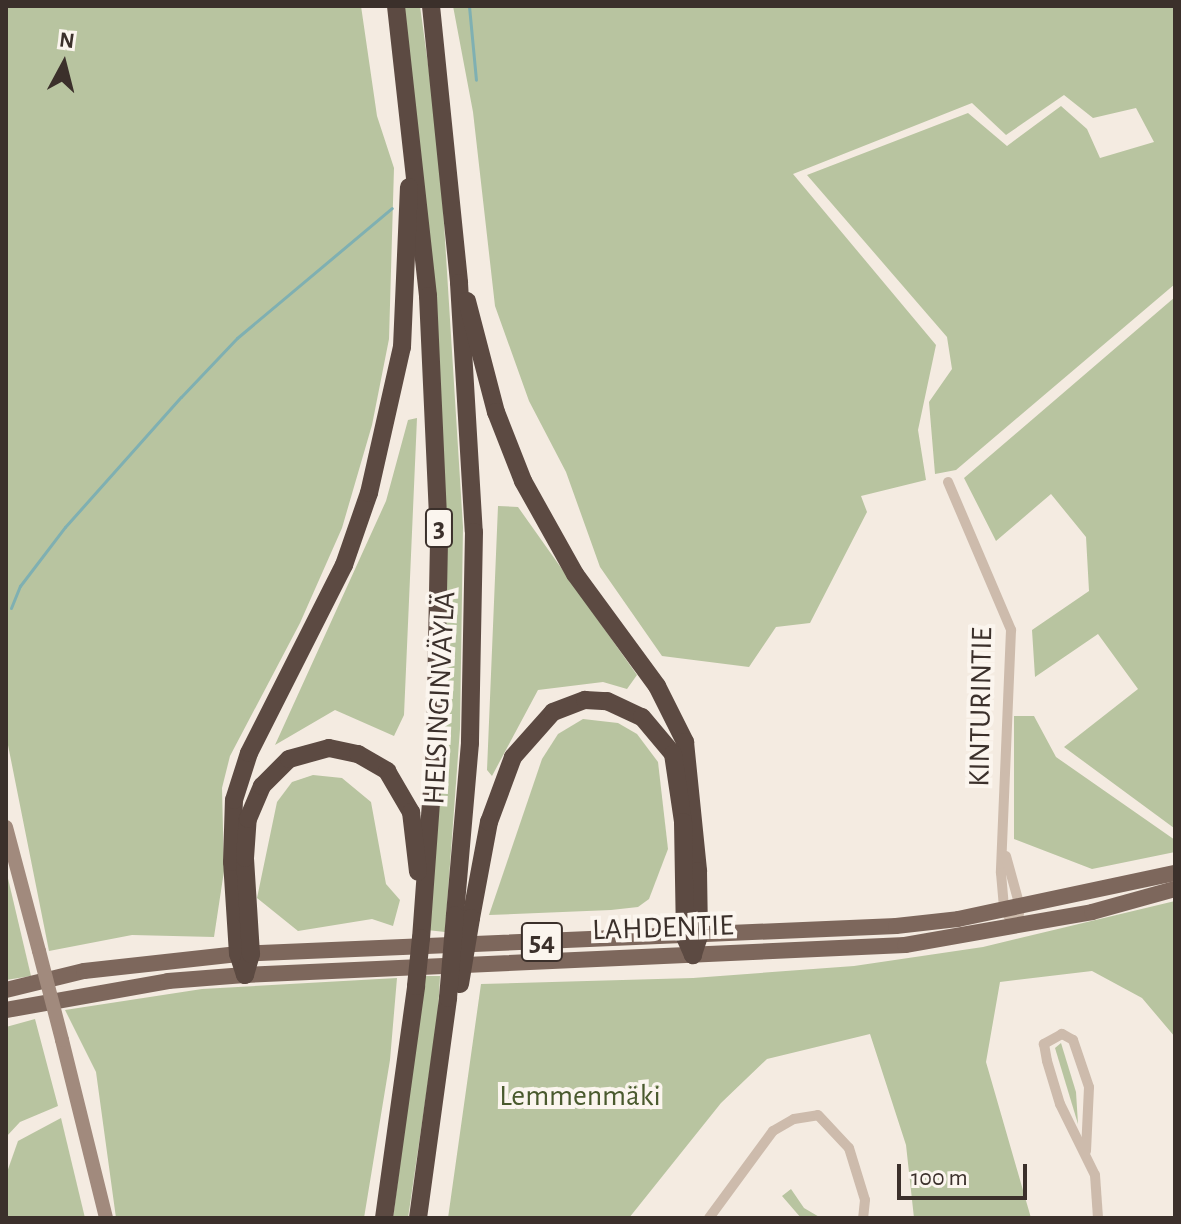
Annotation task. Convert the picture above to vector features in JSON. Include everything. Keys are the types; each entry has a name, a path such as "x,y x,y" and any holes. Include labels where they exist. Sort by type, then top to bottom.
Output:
{"highway":[{"name":"3","path":"396,6 416,161"},
{"name":"HELSINGINVÄYLÄ","path":"418,1218 463,916 474,637 471,450 459,283 431,6"},
{"name":"HELSINGINVÄYLÄ","path":"416,161 439,541 435,748 424,895"},
{"path":"245,954 234,800 249,753 344,565 369,493 402,347 408,188 416,161"},
{"path":"459,283 474,319 496,412 523,481 575,574 657,686 685,742 695,808 692,943"},
{"path":"463,916 489,822 513,757 553,712 596,700 633,710 654,726 673,754 683,822 692,943"},
{"path":"245,975 248,819 269,776 304,753 349,751 395,779 411,812 424,895"},
{"name":"3","path":"384,1218 416,986 424,895"}],"main road":[{"path":"6,827 106,1218"},
{"name":"LAHDENTIE","path":"6,1010 168,981 896,926 1012,908 1175,873"},
{"name":"LAHDENTIE","path":"6,990 84,971 245,954 692,943 879,947 1017,927 1175,889"}],"street":[{"name":"KINTURINTIE","path":"948,482 1011,630 1004,849 1017,927"},
{"name":"KINTURINTIE","path":"1004,849 1012,908"},
{"path":"1086,1151 1089,1087 1073,1040 1062,1034 1044,1044 1047,1061 1060,1104 1086,1151 1095,1175 1098,1218"},
{"path":"709,1218 773,1131 794,1119 818,1115 849,1148 865,1200 863,1218"}],"green space":[{"path":"6,6 361,6 377,116 394,168 389,339 372,425 342,528 300,623 230,756 222,788 224,871 214,937 132,935 49,951 6,735"},
{"path":"401,6 420,6 439,144 463,527 460,729 445,932 427,930 447,527"},
{"path":"453,6 1175,6 1175,284 956,470 935,474 929,402 952,369 947,337 807,175 968,113 1007,146 1061,106 1087,129 1100,158 1154,142 1136,108 1093,118 1064,95 1006,135 972,103 793,174 936,345 918,430 926,480 861,496 867,512 810,623 776,627 749,667 662,656 600,567 566,472 529,401 495,306 473,112"},
{"path":"1175,297 1174,828 1064,747 1138,689 1098,634 1035,677 1032,630 1089,591 1086,537 1051,494 996,541 964,478"},
{"path":"417,418 404,715 394,736 335,710 275,745 386,501 408,420"},
{"path":"498,506 518,507 637,675 627,689 603,682 538,690 492,776 487,770"},
{"path":"1014,716 1034,716 1056,757 1175,840 1175,852 1092,869 1014,839"},
{"path":"583,719 618,723 637,734 658,762 668,849 649,899 638,907 611,910 489,915 542,759 558,734"},
{"path":"313,775 342,778 371,802 386,884 400,900 393,926 372,919 298,931 257,898 277,802 292,782"},
{"path":"6,870 31,976 6,980"},
{"name":"Lemmenmäki","path":"1175,901 1175,1037 1142,998 1092,971 1000,982 986,1062 1031,1218 914,1218 906,1145 870,1034 767,1059 721,1103 629,1218 448,1218 481,984 693,978 854,966 983,947"},
{"path":"424,976 440,976 438,1014 408,1218 393,1218"},
{"path":"397,978 390,1060 364,1218 116,1218 96,1072 65,1010 202,989"},
{"path":"35,1019 58,1106 20,1122 6,1137 6,1027"},
{"path":"1061,1043 1076,1092 1078,1124 1055,1048"},
{"path":"61,1118 85,1218 6,1218 6,1175 18,1141"},
{"path":"791,1189 804,1208 821,1218 801,1218 782,1196"}],"waterway":[{"path":"469,6 476,80"},
{"path":"11,608 20,586 65,527 237,338 392,208"}]}
